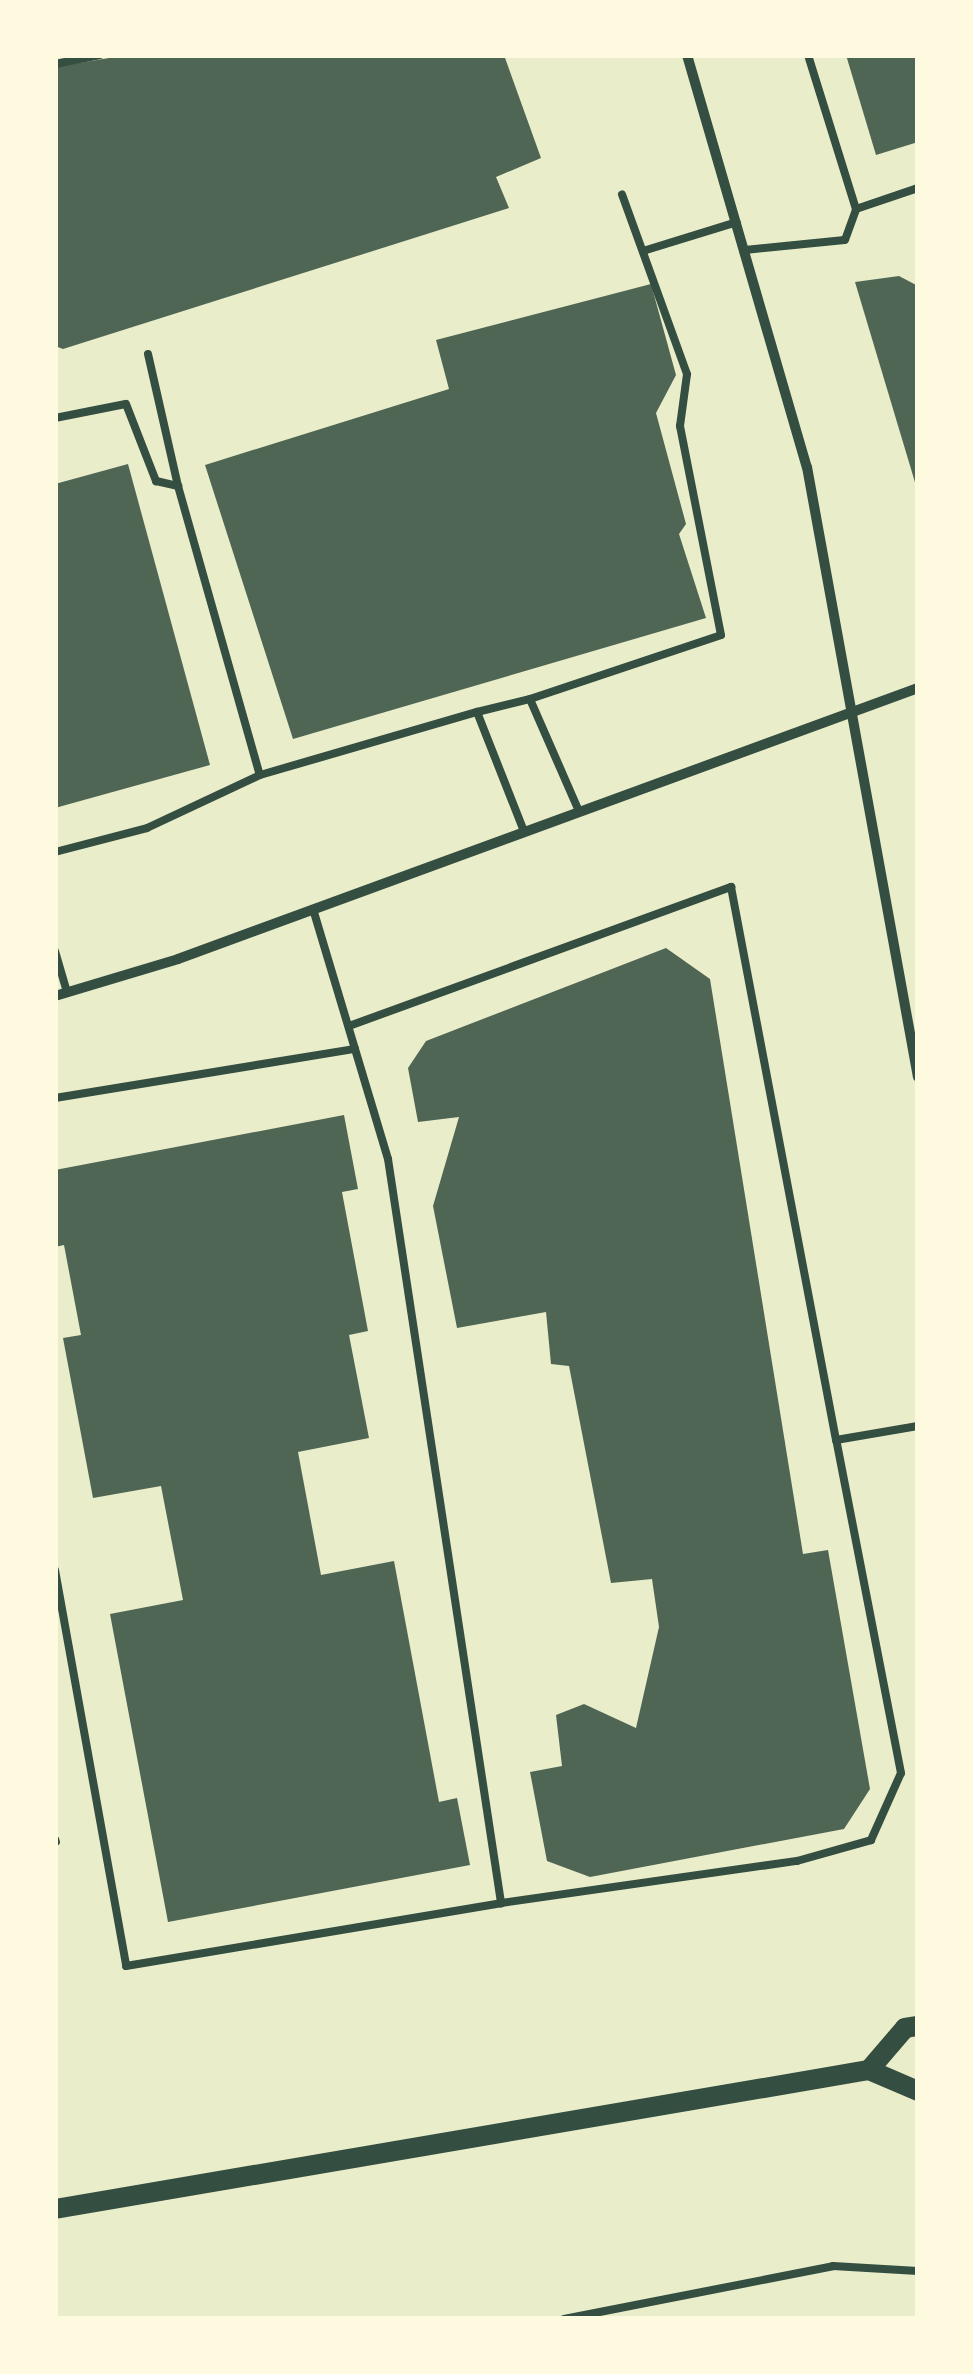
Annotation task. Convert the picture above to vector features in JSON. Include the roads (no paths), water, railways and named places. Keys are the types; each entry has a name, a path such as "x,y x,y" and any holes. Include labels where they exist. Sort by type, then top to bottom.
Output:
{"main road":[{"path":"869,2070 906,2028 918,2026"},
{"path":"55,2209 869,2070 918,2090"}],"street":[{"path":"687,55 807,467 848,713 918,1076"},
{"path":"61,994 313,908 918,688"}],"lane":[{"path":"55,64 100,55"},
{"path":"745,250 845,240 856,209 808,55"},
{"path":"856,209 918,188"},
{"path":"55,852 147,828 260,775 530,699 720,635 680,426 687,374 622,194"},
{"path":"643,251 737,222"},
{"path":"148,354 178,486 260,775"},
{"path":"55,418 126,404 156,481 178,486"},
{"path":"530,699 578,809"},
{"path":"478,712 523,830"},
{"path":"55,1570 126,1966 501,1903 797,1861 871,1840 901,1773 731,887 348,1026"},
{"path":"313,908 388,1159 501,1903"},
{"path":"55,950 61,994"},
{"path":"55,1098 355,1048"},
{"path":"836,1440 918,1426"},
{"path":"564,2319 833,2266 918,2272"}]}
